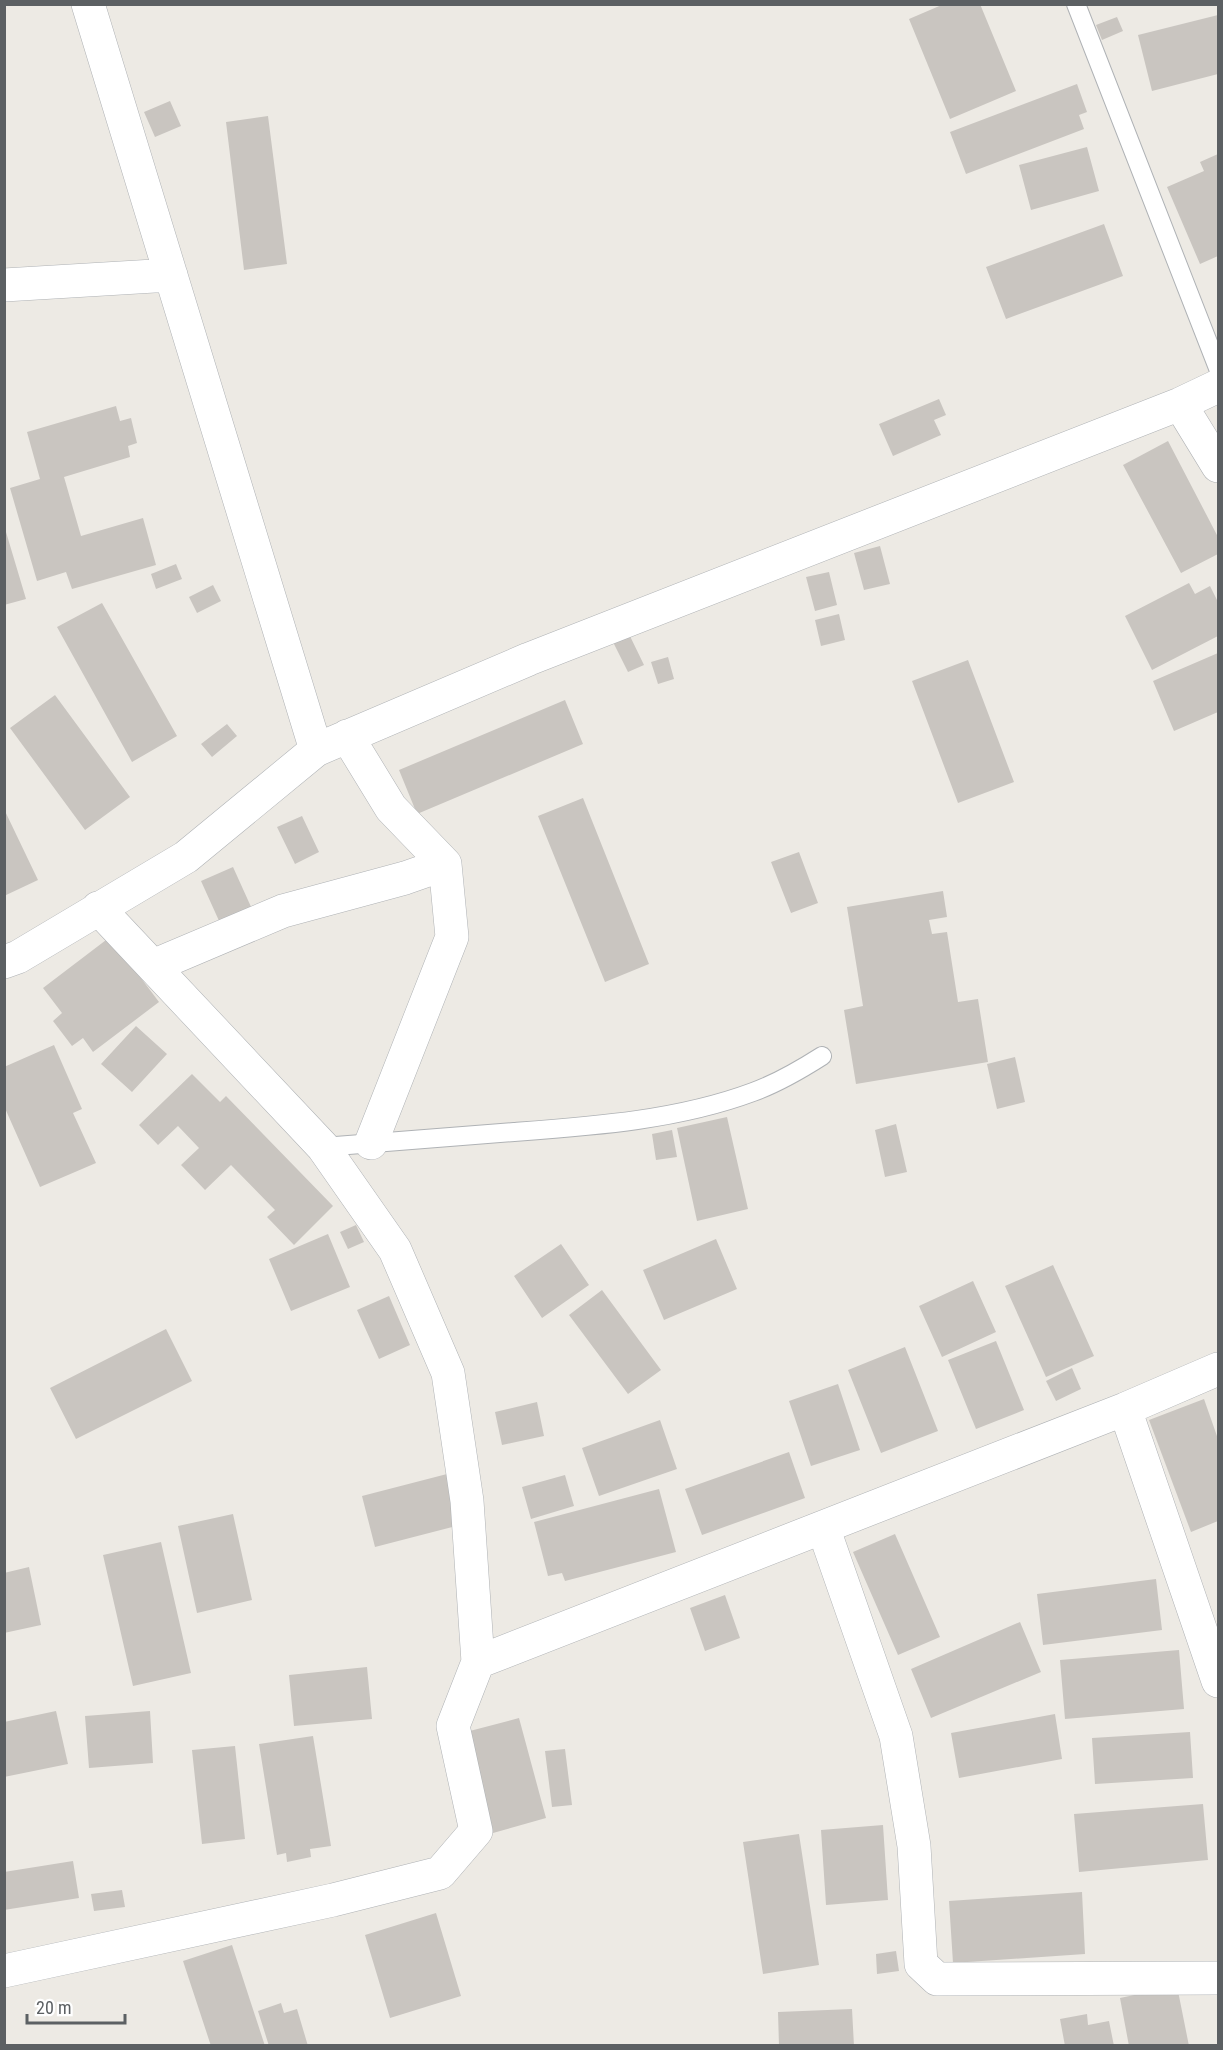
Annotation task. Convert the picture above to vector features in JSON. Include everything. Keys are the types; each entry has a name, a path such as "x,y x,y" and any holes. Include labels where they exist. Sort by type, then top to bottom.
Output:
{"street":[{"path":"88,4 316,750"},
{"path":"4,285 171,275"},
{"path":"4,962 18,957 186,857 316,750 529,659 1180,404 1218,386"},
{"path":"1180,404 1218,466"},
{"path":"347,736 392,808 445,864 452,937 371,1143"},
{"path":"153,966 283,911 405,878 445,864"},
{"path":"4,1971 333,1900 440,1873 476,1831 453,1726 478,1662 467,1501 448,1373 395,1250 323,1147 98,909"},
{"path":"478,1662 1125,1409 1218,1369"},
{"path":"1125,1409 1218,1681"},
{"path":"823,1527 896,1736 914,1846 921,1964 937,1979 1218,1978"}],"lane":[{"path":"1076,4 1218,368"},
{"path":"323,1147 569,1128 668,1114 753,1092 790,1076 822,1056"}],"building":[{"path":"944,4 980,4 1016,91 950,119 909,19"},
{"path":"1218,15 1218,74 1152,91 1138,35"},
{"path":"1117,17 1123,31 1102,40 1096,25"},
{"path":"1077,84 1087,112 1079,115 1084,129 966,174 950,132"},
{"path":"170,101 181,126 155,137 144,112"},
{"path":"268,116 287,264 244,270 226,122"},
{"path":"1087,147 1099,191 1031,210 1019,165"},
{"path":"1218,154 1218,256 1200,264 1167,187 1204,171 1200,162"},
{"path":"1104,224 1123,276 1006,319 986,267"},
{"path":"939,399 946,415 934,420 941,435 893,456 879,424"},
{"path":"116,406 120,421 131,418 137,443 128,446 130,457 64,477 81,536 143,518 156,565 72,589 66,572 37,581 10,488 40,479 27,432"},
{"path":"1168,441 1218,537 1218,554 1181,573 1123,465"},
{"path":"4,532 6,532 26,599 4,605"},
{"path":"880,546 890,584 864,590 854,553"},
{"path":"176,564 182,579 156,589 151,574"},
{"path":"829,572 837,605 815,611 806,577"},
{"path":"1189,583 1195,594 1210,586 1218,602 1218,636 1152,670 1125,616"},
{"path":"213,585 221,601 197,613 189,597"},
{"path":"102,603 177,736 132,762 57,627"},
{"path":"839,614 845,640 821,646 815,620"},
{"path":"628,632 644,665 628,672 612,640"},
{"path":"1218,653 1218,712 1174,731 1153,681"},
{"path":"668,657 674,679 658,684 651,662"},
{"path":"968,660 1014,782 958,803 912,681"},
{"path":"55,695 130,797 85,830 10,728"},
{"path":"565,700 583,744 417,814 399,770"},
{"path":"227,724 237,736 212,757 201,744"},
{"path":"583,798 649,964 605,982 538,816"},
{"path":"4,809 38,880 4,896"},
{"path":"302,816 319,852 295,864 277,827"},
{"path":"799,852 818,903 791,913 771,862"},
{"path":"233,867 252,909 220,923 201,881"},
{"path":"943,891 947,917 929,920 932,934 947,932 958,1002 978,999 988,1062 856,1084 844,1010 863,1006 847,907"},
{"path":"110,937 159,1002 93,1052 83,1038 72,1046 53,1021 62,1013 43,988"},
{"path":"136,1026 167,1054 132,1092 101,1064"},
{"path":"54,1045 82,1109 73,1113 96,1163 40,1187 4,1106 4,1067"},
{"path":"1015,1057 1025,1102 997,1109 987,1064"},
{"path":"192,1074 220,1102 226,1096 333,1206 294,1245 267,1217 275,1210 231,1165 205,1190 181,1165 199,1148 178,1126 158,1145 139,1125"},
{"path":"727,1117 748,1209 697,1221 677,1128"},
{"path":"896,1124 907,1172 885,1177 875,1130"},
{"path":"672,1130 677,1157 656,1160 652,1134"},
{"path":"356,1225 364,1242 348,1249 340,1232"},
{"path":"328,1234 350,1287 291,1311 269,1259"},
{"path":"716,1239 737,1289 664,1320 643,1270"},
{"path":"561,1244 589,1285 542,1318 514,1276"},
{"path":"1053,1265 1094,1356 1046,1377 1005,1286"},
{"path":"973,1281 996,1332 942,1357 919,1306"},
{"path":"602,1290 661,1370 628,1394 569,1315"},
{"path":"389,1296 410,1345 379,1359 357,1310"},
{"path":"166,1329 192,1381 76,1439 50,1388"},
{"path":"996,1341 1024,1410 976,1429 948,1360"},
{"path":"905,1347 938,1431 881,1453 848,1370"},
{"path":"1072,1368 1081,1389 1056,1401 1046,1381"},
{"path":"838,1384 860,1450 811,1466 789,1401"},
{"path":"1204,1399 1218,1439 1218,1521 1191,1532 1149,1420"},
{"path":"537,1402 544,1436 502,1445 495,1412"},
{"path":"660,1420 677,1469 599,1496 582,1448"},
{"path":"789,1452 805,1498 702,1535 685,1489"},
{"path":"447,1474 460,1525 375,1547 362,1496"},
{"path":"565,1475 574,1506 531,1519 522,1487"},
{"path":"659,1489 676,1552 565,1581 562,1573 548,1576 534,1522"},
{"path":"233,1514 252,1600 197,1613 178,1526"},
{"path":"895,1534 940,1637 898,1655 853,1552"},
{"path":"161,1542 191,1673 133,1686 103,1555"},
{"path":"29,1567 41,1625 4,1633 4,1573"},
{"path":"1156,1579 1162,1630 1043,1645 1037,1594"},
{"path":"725,1595 740,1638 705,1651 690,1608"},
{"path":"1020,1622 1041,1672 931,1718 911,1669"},
{"path":"1179,1650 1184,1709 1065,1719 1060,1660"},
{"path":"367,1667 372,1719 294,1726 289,1675"},
{"path":"56,1711 68,1764 4,1777 4,1722"},
{"path":"150,1711 153,1763 89,1768 85,1716"},
{"path":"1055,1714 1062,1759 959,1778 951,1733"},
{"path":"519,1718 546,1818 493,1833 466,1732"},
{"path":"1190,1732 1193,1778 1095,1784 1092,1738"},
{"path":"313,1736 331,1846 310,1849 311,1857 287,1862 286,1853 277,1855 259,1744"},
{"path":"235,1746 245,1839 202,1844 192,1750"},
{"path":"565,1749 572,1805 552,1807 545,1751"},
{"path":"1203,1804 1208,1860 1079,1872 1074,1814"},
{"path":"883,1825 888,1900 826,1905 821,1830"},
{"path":"799,1834 819,1965 763,1974 743,1842"},
{"path":"73,1861 79,1898 4,1910 4,1872"},
{"path":"122,1890 125,1907 94,1911 91,1894"},
{"path":"1082,1892 1085,1954 953,1963 949,1901"},
{"path":"436,1913 461,1996 390,2018 365,1935"},
{"path":"232,1945 265,2046 211,2046 183,1961"},
{"path":"896,1951 899,1971 877,1974 876,1954"},
{"path":"1177,1986 1189,2046 1129,2046 1120,1998"},
{"path":"281,2003 284,2013 297,2009 308,2046 269,2046 258,2011"},
{"path":"852,2009 854,2046 779,2046 778,2012"},
{"path":"1087,2014 1088,2025 1109,2021 1114,2046 1065,2046 1060,2019"}]}
